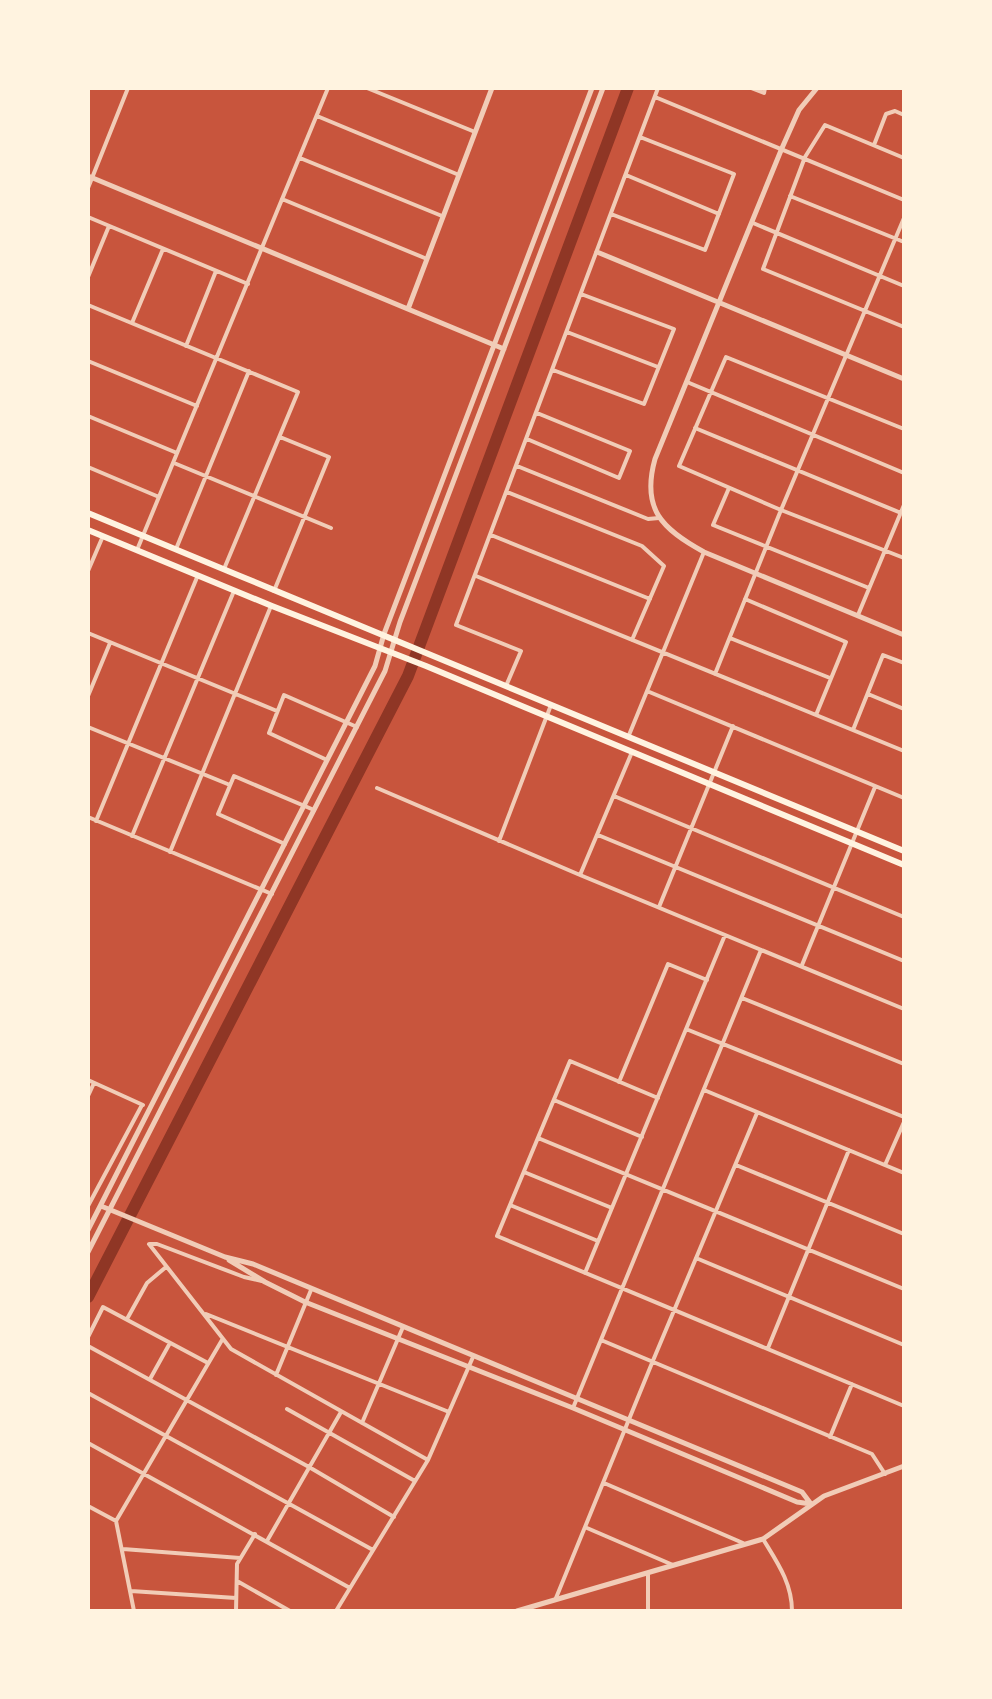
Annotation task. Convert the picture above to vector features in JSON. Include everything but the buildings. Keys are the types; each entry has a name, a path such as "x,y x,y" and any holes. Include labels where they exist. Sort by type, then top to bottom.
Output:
{"main road":[{"path":"88,513 715,770 904,851"},
{"path":"88,530 380,647 904,865"}],"street":[{"path":"88,188 128,88"},
{"path":"137,550 328,88"},
{"path":"367,88 475,132"},
{"path":"89,1204 263,890 375,666 384,634 592,88"},
{"path":"88,1252 112,1212 159,1112 385,671 603,88"},
{"path":"506,686 521,651 456,625 658,88"},
{"path":"751,88 764,93 765,88"},
{"path":"817,88 799,110 782,148 687,382 650,479 653,501 659,518 676,537 704,552 904,635"},
{"path":"408,309 490,89"},
{"path":"655,97 904,200"},
{"path":"874,145 886,114 895,111 904,115"},
{"path":"317,116 459,175"},
{"path":"904,158 825,125 805,157 763,269 904,327"},
{"path":"611,214 705,250 719,214 734,174 640,137"},
{"path":"300,157 442,216"},
{"path":"626,175 719,214"},
{"path":"90,177 504,349"},
{"path":"790,196 904,242"},
{"path":"282,199 427,259"},
{"path":"88,217 248,284"},
{"path":"715,674 904,218"},
{"path":"753,223 904,286"},
{"path":"88,277 109,226"},
{"path":"132,323 163,249"},
{"path":"597,252 904,379"},
{"path":"186,346 216,271"},
{"path":"553,370 644,404 674,329 581,294"},
{"path":"88,305 298,392 224,569"},
{"path":"567,332 658,367"},
{"path":"904,429 726,357 679,466 904,558"},
{"path":"88,361 197,406"},
{"path":"176,549 249,371"},
{"path":"687,382 904,473"},
{"path":"527,439 619,478 630,451 537,413"},
{"path":"88,416 177,453"},
{"path":"695,428 901,513"},
{"path":"274,591 329,457 279,436"},
{"path":"173,463 331,528"},
{"path":"517,466 648,519 659,518"},
{"path":"88,467 159,497"},
{"path":"729,488 713,525 766,549 869,588"},
{"path":"507,492 642,546 664,566 632,640"},
{"path":"858,615 904,505"},
{"path":"491,535 650,599"},
{"path":"88,571 103,536"},
{"path":"629,735 704,552"},
{"path":"96,821 198,575"},
{"path":"476,576 904,751"},
{"path":"132,836 235,591"},
{"path":"745,599 846,642 816,715"},
{"path":"170,852 272,606"},
{"path":"88,633 277,711"},
{"path":"730,638 830,678"},
{"path":"88,696 110,642"},
{"path":"853,730 883,655 904,663"},
{"path":"647,691 904,798"},
{"path":"868,694 904,709"},
{"path":"327,760 269,733 284,695 357,727"},
{"path":"499,841 551,705"},
{"path":"659,907 733,726"},
{"path":"88,727 230,785"},
{"path":"580,875 632,751"},
{"path":"285,844 218,814 234,776 314,810"},
{"path":"802,965 875,787"},
{"path":"377,788 904,1009"},
{"path":"614,796 904,917"},
{"path":"88,817 272,894"},
{"path":"598,835 904,961"},
{"path":"585,1273 725,935"},
{"path":"573,1408 761,950"},
{"path":"619,1082 668,964 707,980"},
{"path":"742,998 904,1064"},
{"path":"686,1029 904,1120 885,1165"},
{"path":"658,1098 570,1061 497,1236 904,1406"},
{"path":"88,1080 159,1112"},
{"path":"88,1096 94,1083"},
{"path":"704,1090 904,1173"},
{"path":"554,1100 642,1137"},
{"path":"88,1230 146,1106"},
{"path":"556,1600 757,1113"},
{"path":"538,1138 904,1289"},
{"path":"768,1348 849,1150"},
{"path":"735,1165 904,1234"},
{"path":"524,1172 612,1208"},
{"path":"510,1205 598,1241"},
{"path":"101,1206 225,1257 253,1264 802,1492 811,1504"},
{"path":"265,1282 157,1244 149,1244 231,1349 428,1460"},
{"path":"225,1257 305,1302 399,1337 797,1502 811,1504"},
{"path":"696,1258 904,1345"},
{"path":"127,1320 147,1283 166,1267"},
{"path":"276,1375 311,1290"},
{"path":"88,1337 103,1307 208,1363"},
{"path":"205,1314 449,1412"},
{"path":"362,1423 403,1327"},
{"path":"134,1611 116,1521 223,1339"},
{"path":"601,1340 872,1454 885,1474"},
{"path":"149,1380 170,1343"},
{"path":"88,1346 394,1517"},
{"path":"336,1611 428,1460 473,1357"},
{"path":"830,1437 852,1384"},
{"path":"88,1393 373,1550"},
{"path":"287,1409 415,1481"},
{"path":"267,1541 341,1412"},
{"path":"88,1443 350,1588"},
{"path":"517,1611 763,1539 824,1496 904,1466"},
{"path":"604,1483 745,1544"},
{"path":"88,1506 116,1521"},
{"path":"587,1528 673,1565"},
{"path":"236,1611 240,1558 255,1534"},
{"path":"763,1539 785,1576 792,1611"},
{"path":"123,1549 240,1558"},
{"path":"648,1574 648,1611"},
{"path":"237,1580 290,1611"},
{"path":"130,1591 236,1598"}],"waterway":[{"path":"88,1297 408,676 628,88"}]}
